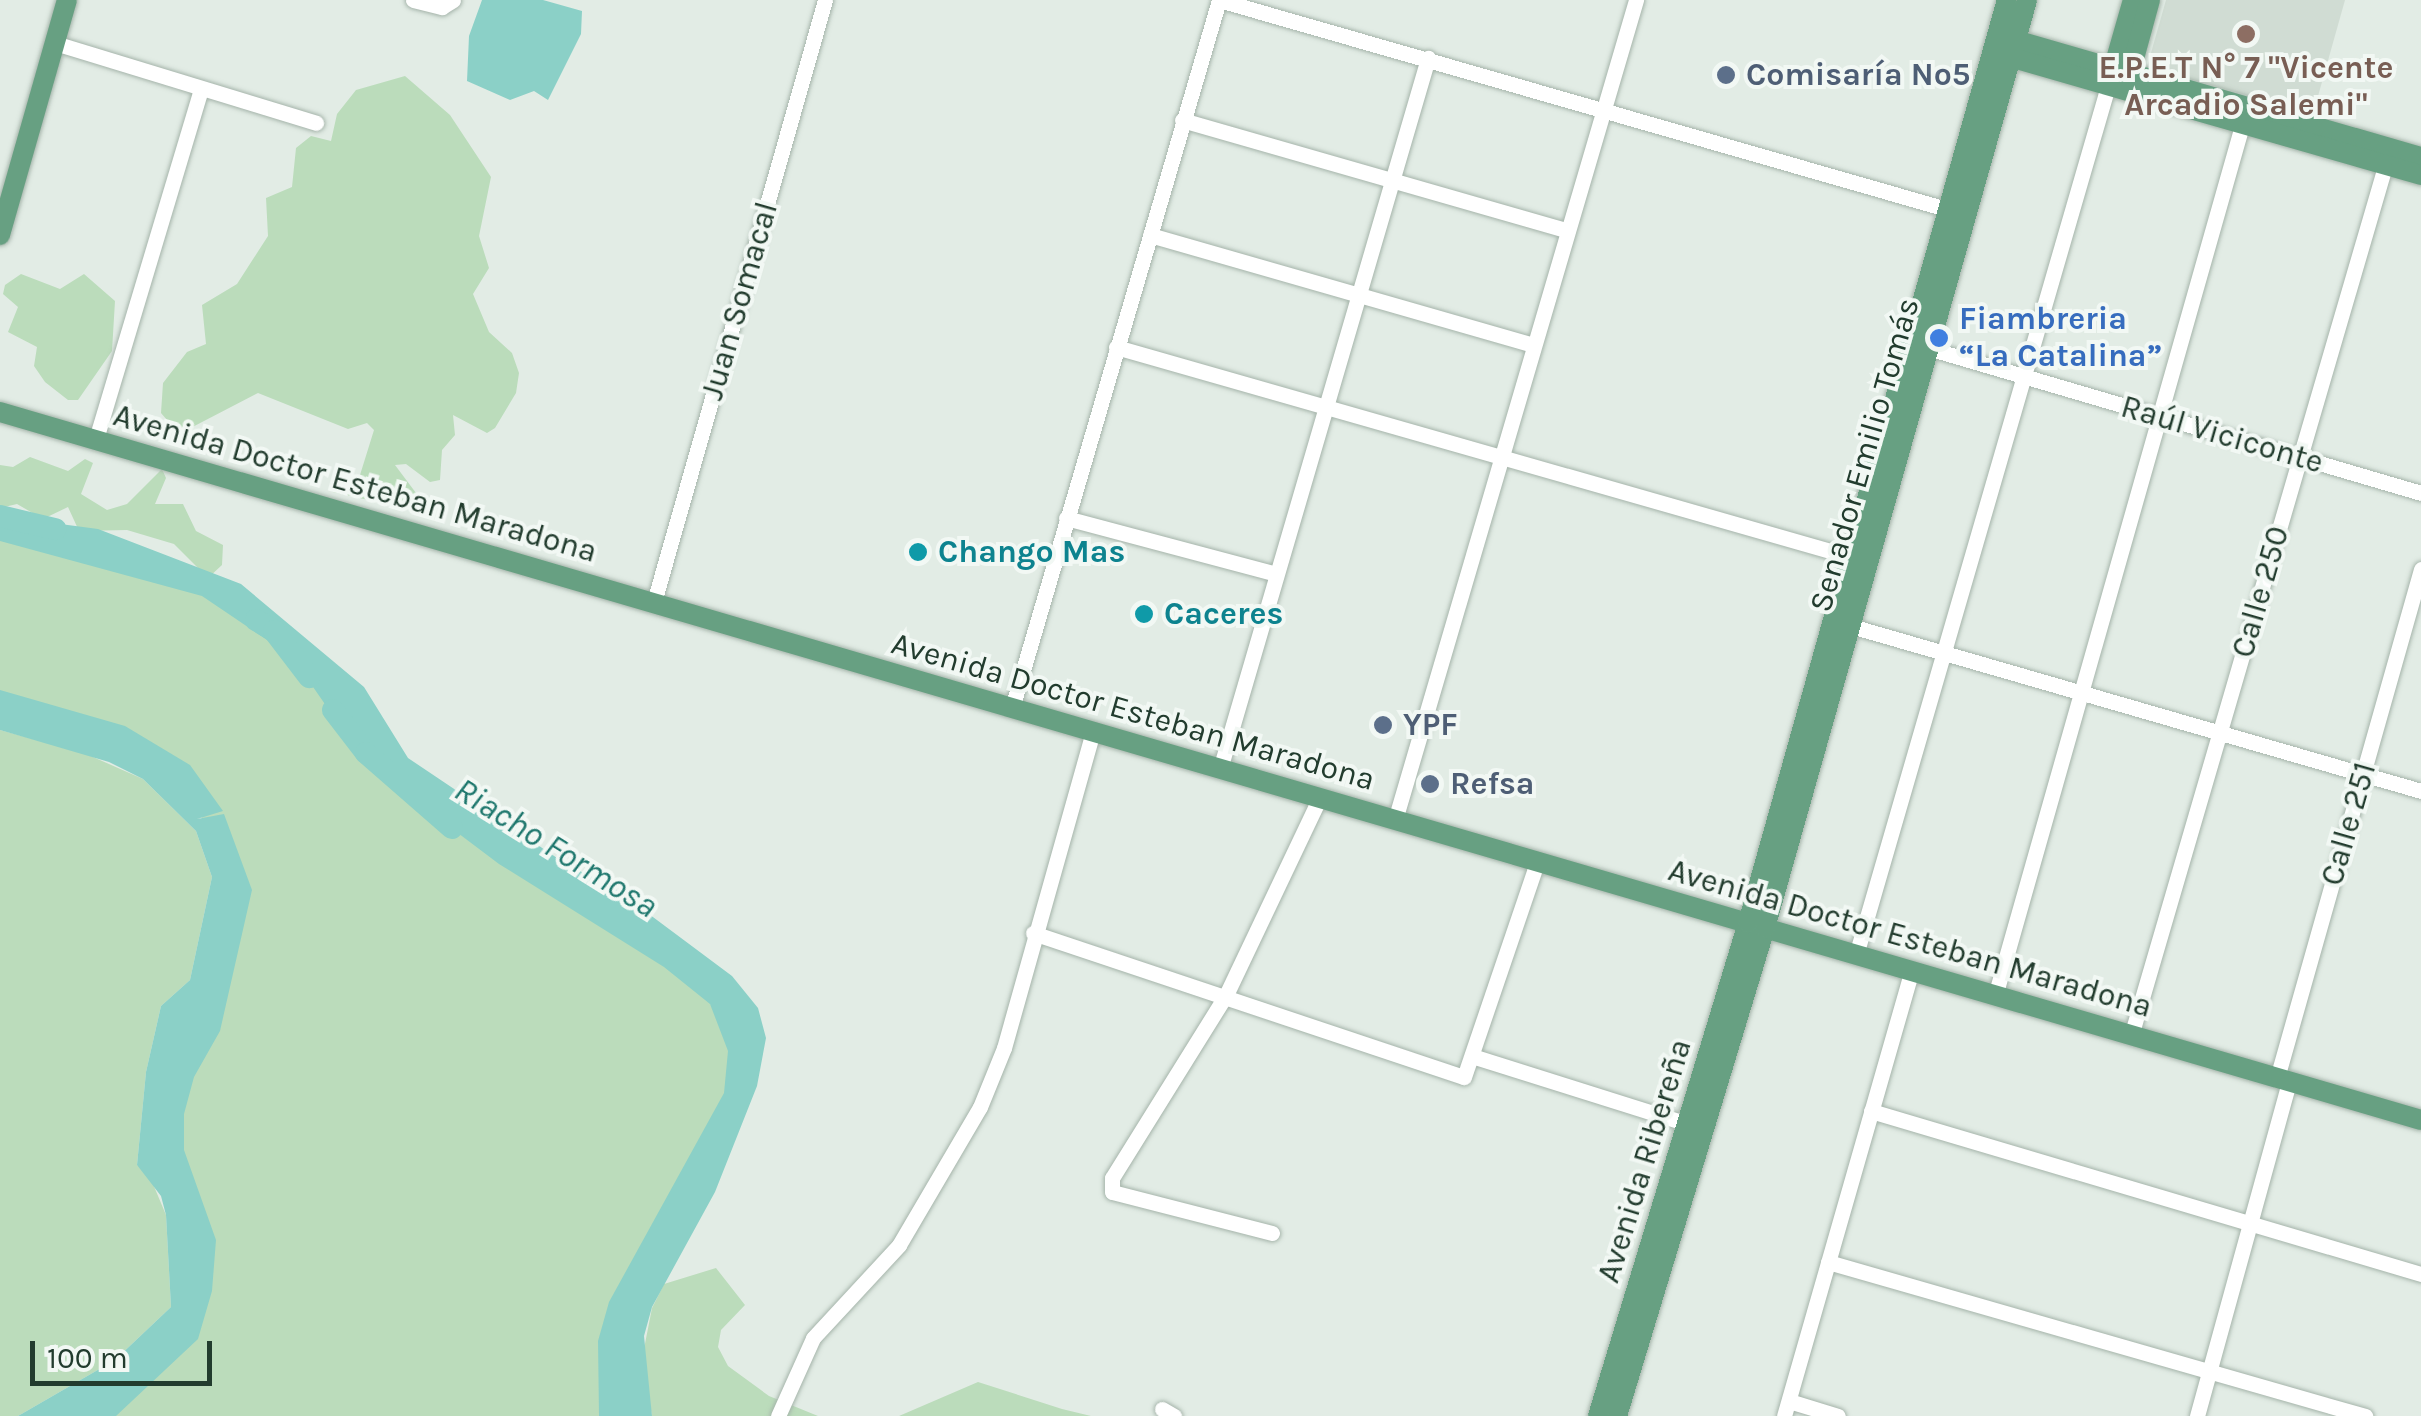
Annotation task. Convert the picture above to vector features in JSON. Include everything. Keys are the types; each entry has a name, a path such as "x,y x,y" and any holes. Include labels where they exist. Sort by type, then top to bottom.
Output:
{"main road":[{"path":"0,235 67,0"},
{"name":"Senador Emilio Tomás","path":"2004,46 2007,0"},
{"name":"Senador Emilio Tomás","path":"1756,926 2004,46 2028,0"},
{"path":"2119,80 2133,0"},
{"path":"2119,80 2150,0"},
{"path":"2004,46 2388,157 2421,175"},
{"path":"2388,157 2421,157"},
{"name":"Senador Emilio Tomás","path":"1839,623 1848,556 1917,345"},
{"name":"Avenida Doctor Esteban Maradona","path":"0,412 2131,1036 2420,1114"},
{"name":"Avenida Ribereña","path":"1617,1416 1696,1126 1756,926"},
{"name":"Avenida Ribereña","path":"1598,1416 1696,1126"}],"street":[{"path":"412,0 442,7 453,0"},
{"name":"Juan Somacal","path":"654,602 825,0"},
{"path":"1012,708 1219,0 1956,211"},
{"path":"1395,820 1636,0"},
{"path":"55,42 200,92 316,123"},
{"path":"1220,769 1428,58"},
{"path":"1856,955 1939,651 2021,377 2119,80"},
{"path":"96,439 200,92"},
{"path":"1995,996 2245,116"},
{"path":"1182,120 1390,183 1566,230"},
{"name":"Calle 250","path":"2131,1036 2388,157"},
{"path":"1150,234 1533,345"},
{"name":"Raúl Viciconte","path":"1917,345 2421,493"},
{"path":"1116,347 1848,556"},
{"path":"1066,518 1276,574"},
{"name":"Calle 251","path":"2198,1416 2363,774 2421,569"},
{"path":"1839,623 2421,791"},
{"path":"778,1416 814,1338 899,1244 980,1107 1004,1048 1093,732"},
{"path":"1272,1232 1112,1192 1112,1178 1227,993 1320,797"},
{"path":"1033,934 1227,993 1464,1077 1537,862"},
{"path":"1838,1416 1786,1409 1912,971"},
{"path":"1472,1056 1696,1126"},
{"path":"1871,1111 2421,1274"},
{"path":"1828,1262 2365,1416"}],"shaded area":[{"name":"E.P.E.T N° 7 \"Vicente Arcadio Salemi\"","path":"2166,0 2345,0 2313,114 2147,67"}],"green space":[{"path":"405,76 450,115 491,177 479,236 489,268 473,294 489,332 512,353 519,373 516,393 495,428 487,433 453,415 455,435 442,450 440,480 430,482 406,464 395,465 425,505 417,511 333,492 330,483 360,475 374,430 367,423 348,429 258,393 179,434 161,413 163,383 187,352 206,344 202,305 237,284 268,236 266,198 292,187 296,148 311,136 331,141 337,114 356,90"},
{"path":"21,274 60,289 84,274 115,301 112,351 78,400 68,400 45,382 34,366 37,347 8,332 18,307 3,294 5,285"},
{"path":"30,457 68,471 85,459 93,463 81,494 107,510 127,504 162,469 166,478 155,504 183,504 196,531 223,545 222,565 208,578 174,544 127,530 79,531 68,507 43,519 17,504 0,508 0,465 13,467"},
{"path":"0,519 177,576 274,631 366,753 446,825 697,977 740,1064 656,1242 630,1416 74,1416 185,1322 165,1176 218,944 215,834 171,780 0,712"},
{"path":"0,730 84,753 143,779 196,831 212,877 190,980 161,1006 146,1072 137,1165 148,1172 166,1215 171,1307 115,1360 18,1416 0,1416"},
{"path":"716,1268 745,1305 721,1330 718,1347 728,1366 769,1396 818,1416 652,1416 642,1359 652,1308 664,1284"},
{"path":"978,1382 1062,1409 1091,1416 899,1416"}],"water":[{"path":"482,0 543,0 582,11 581,34 548,100 534,91 510,100 467,81 469,36"},
{"path":"0,516 98,529 241,584 364,687 408,758 569,866 610,885 732,976 758,1008 766,1038 757,1086 715,1192 652,1307 644,1336 652,1416 599,1416 598,1341 609,1302 724,1093 728,1051 710,1004 664,967 499,864 438,818 338,723 275,632 270,642 202,596 0,541"},
{"path":"0,690 125,726 190,765 223,811 197,819 224,814 252,890 220,1031 194,1077 184,1114 184,1150 216,1240 212,1291 198,1339 116,1416 18,1416 115,1360 171,1307 166,1215 161,1196 137,1165 146,1072 161,1006 190,980 212,877 196,831 143,779 109,762 0,730"}],"waterway":[{"name":"Riacho Formosa","path":"0,516 55,529"},
{"name":"Riacho Formosa","path":"256,620 274,631 309,677"},
{"name":"Riacho Formosa","path":"333,710 366,753 452,828"}],"place":[{"name":"E.P.E.T N° 7 \"Vicente Arcadio Salemi\"","path":"2246,34"},
{"name":"Comisaría Nº5","path":"1726,75"},
{"name":"Fiambreria “La Catalina”","path":"1939,338"},
{"name":"Chango Mas","path":"918,552"},
{"name":"Caceres","path":"1144,614"},
{"name":"YPF","path":"1383,725"},
{"name":"Refsa","path":"1430,784"}]}
